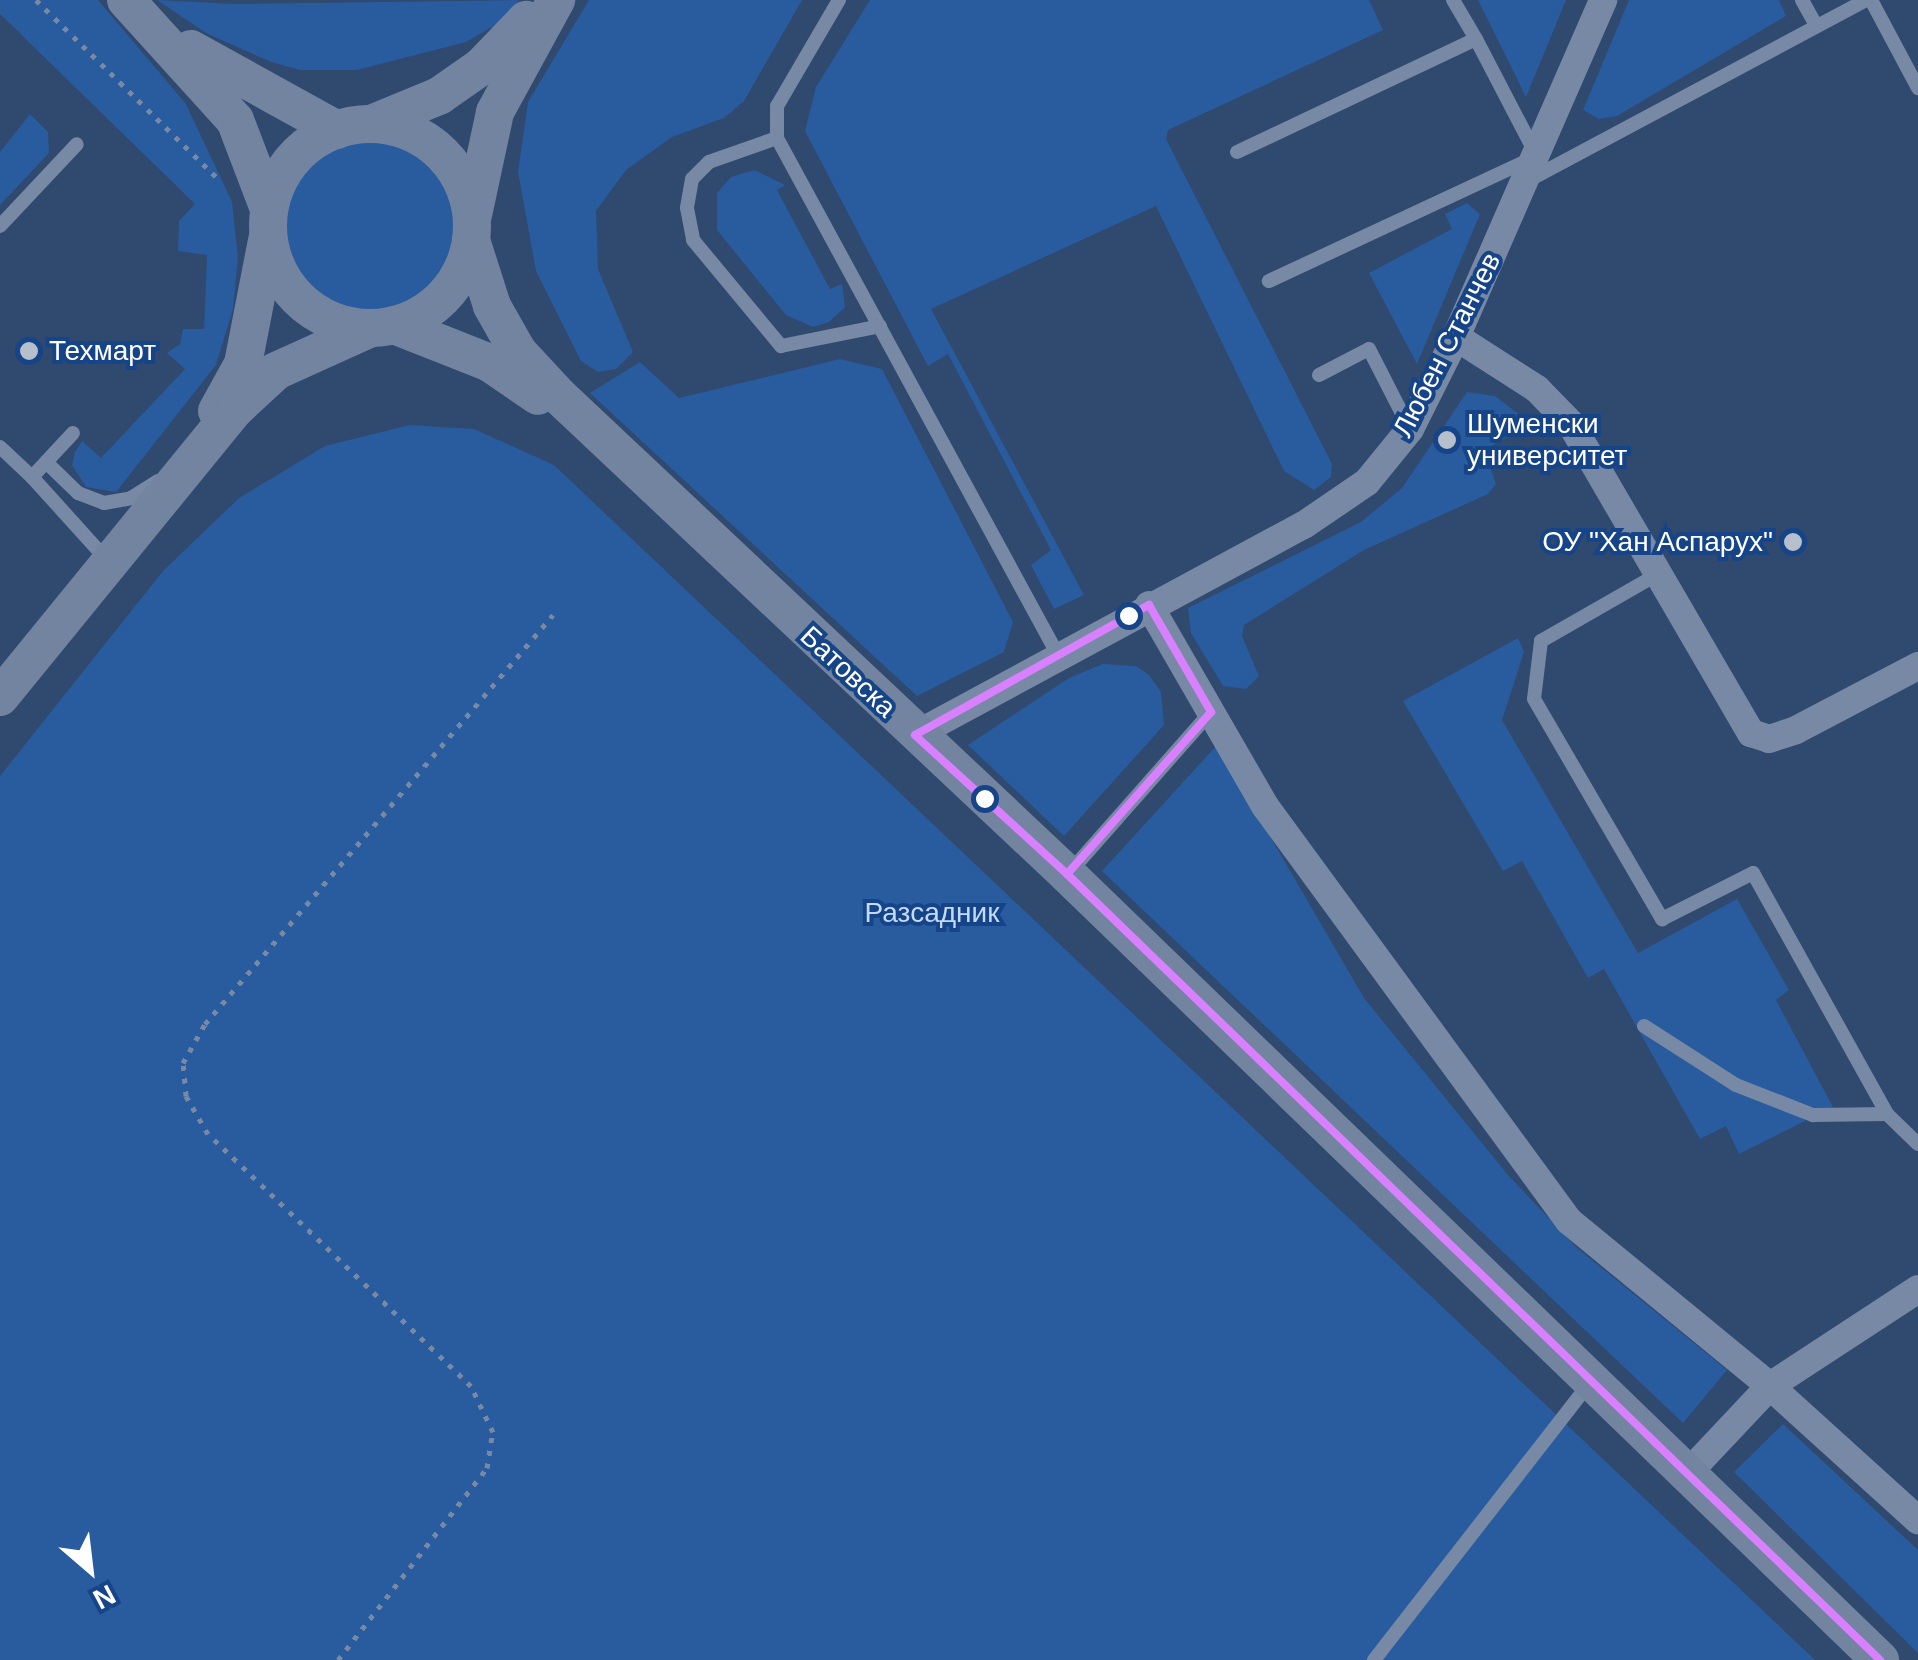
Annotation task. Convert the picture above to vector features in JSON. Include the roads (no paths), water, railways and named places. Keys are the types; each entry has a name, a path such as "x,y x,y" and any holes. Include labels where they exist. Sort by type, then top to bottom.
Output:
{"street":[{"path":"196,448 244,364 268,222 292,160 352,128 440,96 482,66 545,0"},
{"path":"0,697 196,448 276,372 446,294 471,231 495,112 556,0"},
{"name":"Любен Станчев","path":"915,735 1149,605 1304,525 1367,482 1410,429 1456,336 1603,0"},
{"path":"138,12 272,99 352,128 406,131 440,152 462,184 471,231"},
{"path":"138,12 235,120 268,222 281,278 300,301 325,318 381,327"},
{"name":"Батовска","path":"471,231 492,306 518,352 639,474 1068,874 1880,1660"},
{"name":"Батовска","path":"381,327 490,363 639,474"},
{"path":"1456,336 1537,389 1571,424 1751,734 1769,739 1796,730 1918,666"},
{"path":"1149,605 1210,712 1310,870 1568,1221 1770,1386 1918,1520"},
{"path":"1689,1472 1770,1386 1916,1292"}],"lane":[{"path":"839,0 777,106 778,138 1058,655"},
{"path":"1269,281 1537,156 1453,0"},
{"path":"1802,0 1816,25"},
{"path":"1524,183 1868,0 1918,88"},
{"path":"1237,152 1476,39"},
{"path":"778,138 709,162 692,179 687,208 693,240 781,346 880,326"},
{"path":"0,226 77,144"},
{"path":"1318,376 1369,349 1410,429"},
{"path":"32,477 73,433"},
{"path":"0,447 106,559"},
{"path":"46,462 78,493 113,503 147,489 196,448"},
{"path":"1658,574 1541,641 1534,699 1662,919 1753,873 1887,1114 1918,1144"},
{"path":"1068,874 1210,712"},
{"path":"1644,1026 1736,1085 1812,1114 1887,1114"},
{"path":"1374,1660 1593,1380"}],"place":[{"name":"Техмарт","path":"29,351"},
{"name":"Шуменски университет","path":"1447,440"},
{"name":"ОУ \"Хан Аспарух\"","path":"1793,542"}],"park label":[{"name":"Разсадник","path":"932,913"}]}
